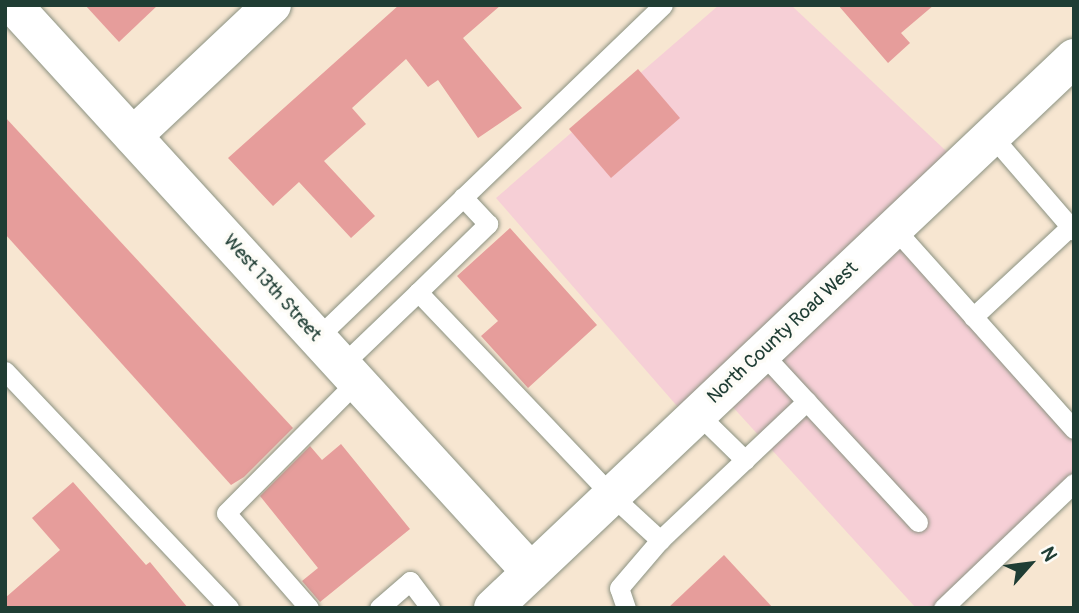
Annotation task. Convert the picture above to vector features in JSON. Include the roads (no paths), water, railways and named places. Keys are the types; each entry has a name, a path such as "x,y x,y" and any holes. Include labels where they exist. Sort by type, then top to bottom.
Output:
{"street":[{"name":"West 13th Street","path":"13,5 531,572"},
{"path":"132,136 272,5"},
{"name":"North County Road West","path":"497,607 611,495 1074,58"}],"lane":[{"path":"309,608 226,513 463,197 663,5"},
{"path":"973,317 1072,229 992,136"},
{"path":"339,361 418,292 488,224 463,197"},
{"path":"894,228 1074,429"},
{"path":"418,292 611,495 660,540"},
{"path":"762,353 918,522"},
{"path":"5,370 229,608"},
{"path":"626,608 619,588 660,540 807,401"},
{"path":"698,414 745,460"},
{"path":"943,608 1074,483"},
{"path":"379,608 410,582 430,608"}]}
